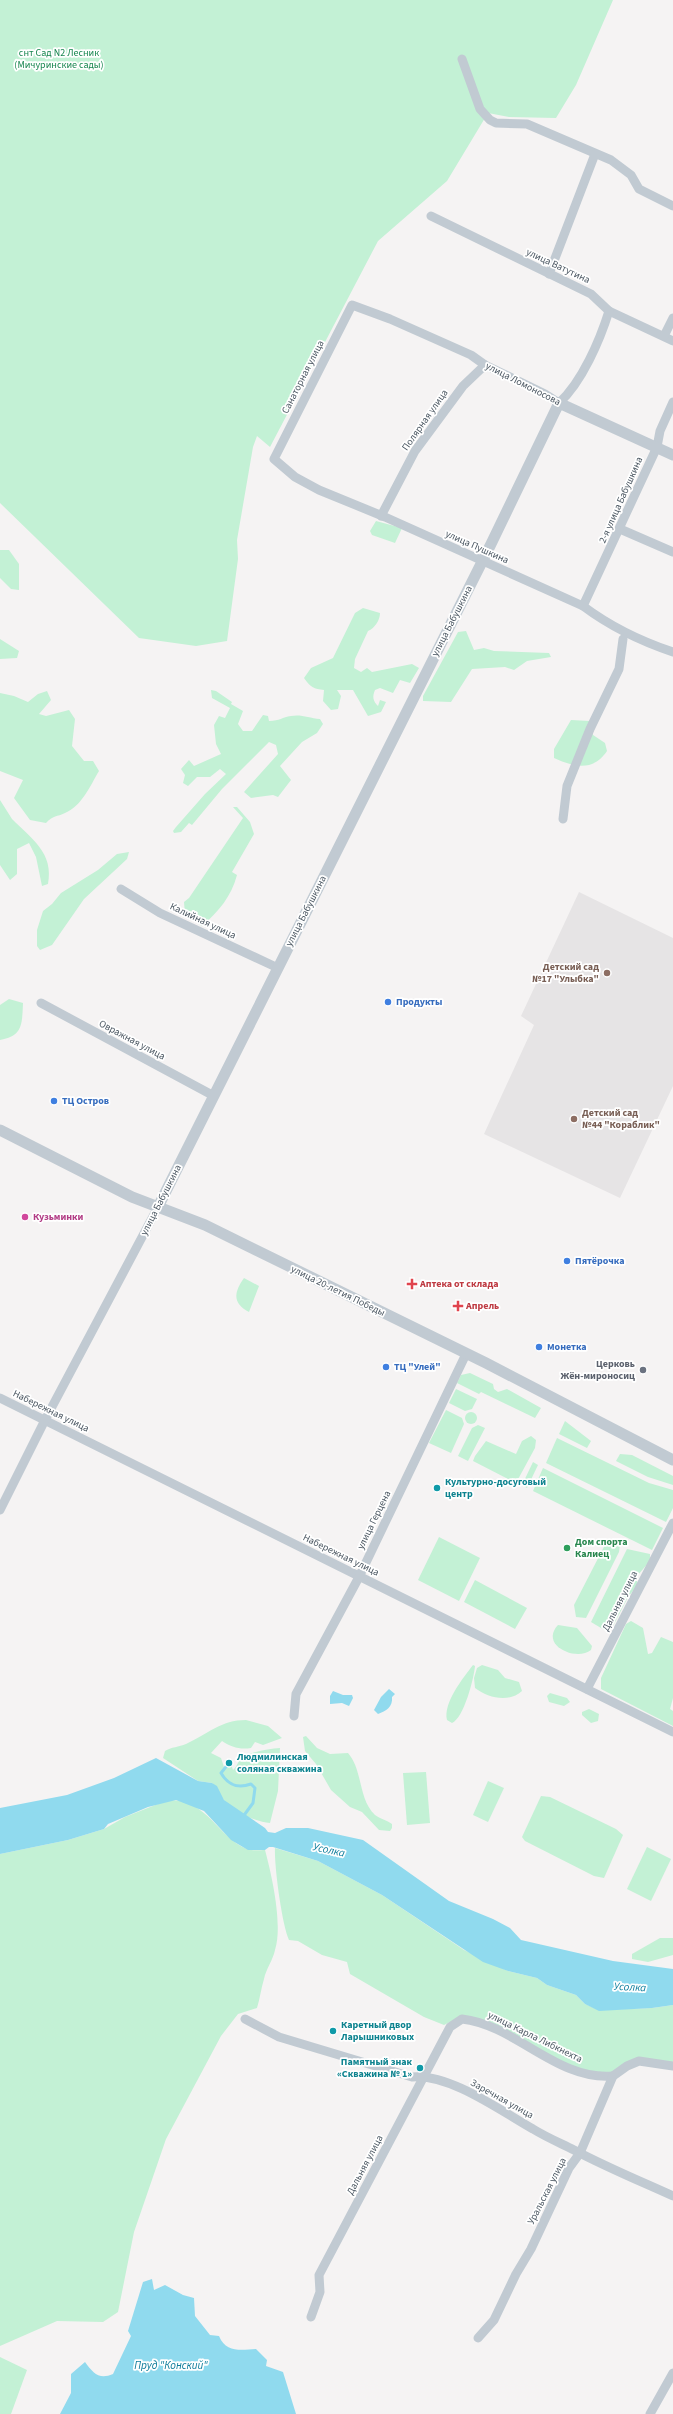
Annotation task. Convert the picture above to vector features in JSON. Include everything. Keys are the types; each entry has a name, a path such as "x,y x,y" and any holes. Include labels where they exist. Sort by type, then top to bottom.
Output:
{"street":[{"path":"462,59 480,109 490,120 496,123 527,124 611,160 631,175 639,189 673,206"},
{"path":"549,274 595,154"},
{"name":"улица Ватутина","path":"431,216 591,294 609,310 673,341"},
{"name":"улица Ломоносова","path":"352,305 390,318 471,355 485,365 545,394 559,403 673,455"},
{"name":"Санаторная улица","path":"274,459 352,305"},
{"name":"улица Бабушкина","path":"0,1510 45,1420 158,1207 482,562 559,403 571,392 604,329 609,310"},
{"path":"664,336 673,318"},
{"name":"Полярная улица","path":"381,516 415,451 463,386 485,365"},
{"name":"2-я улица Бабушкина","path":"583,606 657,447 660,431 673,402"},
{"name":"улица Пушкина","path":"274,459 295,477 319,490 583,606 608,624 639,640 673,652"},
{"path":"620,529 673,552"},
{"path":"563,819 567,786 590,729 619,669 623,639"},
{"name":"Калийная улица","path":"121,889 160,913 278,968"},
{"name":"Овражная улица","path":"41,1004 214,1096"},
{"name":"улица 20-летия Победы","path":"0,1130 158,1207 205,1226 466,1354 673,1460"},
{"name":"улица Герцена","path":"294,1716 296,1694 359,1576 466,1354"},
{"name":"Набережная улица","path":"0,1398 673,1732"},
{"name":"Дальняя улица","path":"587,1690 673,1523"},
{"name":"Заречная улица","path":"245,2019 279,2037 323,2052 412,2077 425,2075 482,2098 534,2130 673,2196"},
{"name":"улица Карла Либкнехта","path":"450,2027 462,2019 473,2020 514,2038 573,2069 602,2077 613,2076"},
{"name":"Дальняя улица","path":"312,2317 320,2292 319,2275 450,2027"},
{"path":"613,2076 627,2066 639,2061 673,2066"},
{"name":"Уральская улица","path":"478,2338 494,2320 516,2274 532,2249 569,2168 580,2153 613,2076"},
{"path":"650,2414 673,2373"}],"shaded area":[{"path":"579,892 673,938 673,1086 620,1198 484,1134 534,1025 521,1016"}],"green space":[{"name":"снт Сад N2 Лесник (Мичуринские сады)","path":"0,0 613,0 576,85 556,118 509,117 488,113 447,181 378,241 270,447 257,436 253,447 237,540 238,559 227,641 196,646 139,638 0,503"},
{"path":"376,521 402,528 395,543 372,535 370,531"},
{"path":"0,550 9,550 19,564 19,590 11,589 0,578"},
{"path":"363,608 380,613 380,616 375,626 368,631 355,659 354,668 361,672 367,668 372,672 412,664 419,668 410,683 400,680 393,693 380,688 375,690 373,697 376,704 378,706 380,700 386,702 381,712 368,716 353,690 337,690 341,696 338,709 331,710 323,701 324,690 312,687 304,678 311,668 333,658 355,613"},
{"path":"466,631 474,650 484,648 494,651 549,653 551,657 527,661 514,670 505,667 472,669 451,702 423,701 423,696 458,632"},
{"path":"0,639 19,651 17,658 0,659"},
{"path":"211,690 216,691 232,702 231,704 243,711 238,724 243,731 252,731 263,715 268,716 269,721 298,715 320,719 323,724 317,733 302,742 280,766 291,780 278,797 273,795 251,798 244,792 278,754 276,745 269,742 222,789 192,825 189,823 181,832 174,833 173,831 176,827 205,794 226,774 220,769 210,777 197,777 188,786 183,783 185,775 181,769 189,760 194,766 221,754 216,744 214,725 219,716 225,718 230,708 212,698"},
{"path":"47,691 51,700 39,714 46,716 69,710 75,719 72,746 84,761 93,761 99,771 85,795 76,806 65,813 55,816 46,823 30,820 14,798 23,780 0,771 0,693 14,696 28,702 38,694"},
{"path":"571,720 590,721 593,735 605,743 607,751 602,758 589,765 583,766 569,764 554,758 554,749"},
{"path":"0,800 12,819 34,840 45,855 49,873 48,884 42,886 36,857 29,843 17,849 17,874 10,880 0,865"},
{"path":"233,807 237,807 250,822 254,834 232,872 237,875 228,897 214,915 202,926 185,915 184,902 189,898 243,818"},
{"path":"129,852 127,859 84,899 52,945 40,950 37,946 37,930 43,911 52,904 61,893 98,870 117,854"},
{"path":"9,999 23,1003 20,1028 8,1038 0,1040 0,1005"},
{"path":"244,1278 259,1286 249,1312 243,1309 236,1297 238,1288"},
{"path":"470,1373 493,1384 494,1389 498,1392 507,1389 541,1408 535,1418 481,1392 479,1394 457,1383 461,1375"},
{"path":"456,1389 477,1399 472,1409 465,1411 449,1403"},
{"path":"446,1410 462,1418 464,1424 451,1453 429,1443"},
{"path":"471,1412 475,1414 477,1418 475,1422 471,1424 467,1422 465,1418 467,1414"},
{"path":"565,1421 591,1441 587,1448 559,1434"},
{"path":"478,1425 485,1428 468,1461 458,1456 472,1428"},
{"path":"531,1436 536,1440 535,1448 516,1483 473,1461 486,1441 516,1454 522,1441"},
{"path":"557,1438 649,1483 673,1490 673,1508 666,1522 546,1463"},
{"path":"620,1454 632,1455 673,1476 673,1485 648,1477 616,1461"},
{"path":"533,1462 538,1465 527,1488 522,1485"},
{"path":"543,1468 663,1528 652,1550 533,1491"},
{"path":"439,1537 480,1558 459,1601 418,1580"},
{"path":"608,1539 620,1545 619,1552 586,1618 576,1617 574,1605"},
{"path":"627,1549 650,1554 650,1561 637,1576 637,1586 628,1597 613,1626 606,1631 591,1622"},
{"path":"475,1580 527,1608 515,1629 464,1602"},
{"path":"631,1621 643,1628 648,1654 652,1653 661,1637 673,1642 673,1698 670,1709 673,1711 673,1726 601,1689 601,1678 626,1624"},
{"path":"558,1625 577,1628 592,1646 591,1650 577,1654 562,1650 556,1645 553,1639 553,1632"},
{"path":"473,1665 475,1666 468,1697 461,1714 452,1723 447,1720 448,1706 455,1691"},
{"path":"482,1665 498,1670 505,1678 519,1682 522,1691 511,1697 498,1698 492,1697 475,1688 474,1678 477,1668"},
{"path":"550,1693 567,1698 570,1702 564,1706 549,1702 547,1696"},
{"path":"589,1709 599,1714 598,1721 591,1723 582,1715 582,1712"},
{"path":"246,1720 268,1726 282,1738 263,1745 255,1742 251,1748 247,1749 236,1748 222,1741 211,1753 221,1758 224,1767 232,1767 233,1770 240,1760 249,1754 280,1748 278,1791 270,1823 251,1818 238,1812 227,1804 212,1783 198,1781 163,1758 165,1751 186,1744 215,1728 229,1722"},
{"path":"306,1736 317,1748 330,1754 348,1753 356,1768 366,1801 375,1815 392,1824 390,1831 379,1830 362,1812 350,1807 331,1790 316,1764 305,1751 303,1737"},
{"path":"426,1772 430,1823 407,1825 403,1773"},
{"path":"488,1781 504,1788 488,1822 473,1815"},
{"path":"541,1796 550,1797 616,1829 623,1835 604,1878 594,1876 525,1841 522,1837"},
{"path":"168,1800 182,1801 203,1812 228,1836 247,1849 265,1850 276,1900 278,1927 274,1954 265,1975 257,2008 238,2014 221,2036 166,2139 134,2232 118,2312 103,2322 57,2321 0,2346 0,1854 68,1840 104,1829 125,1817"},
{"path":"647,1847 671,1859 651,1901 627,1889"},
{"path":"275,1848 318,1861 382,1895 464,1950 508,1971 537,1978 547,1985 576,1995 585,2004 599,2010 652,2008 673,2005 673,2063 642,2059 613,2073 602,2075 569,2065 494,2025 450,2022 444,2025 424,2017 350,1974 347,1962 322,1955 298,1941 289,1940 279,1895"},
{"path":"660,1938 673,1938 673,1955 648,1962 632,1959 632,1954"},
{"path":"0,2357 27,2370 11,2414 0,2414"}],"water":[{"path":"389,1689 395,1694 392,1697 390,1706 378,1714 374,1710 381,1697"},
{"path":"333,1691 343,1695 352,1695 353,1698 349,1706 342,1703 330,1704 330,1696"},
{"name":"Усолка","path":"156,1758 198,1781 212,1783 217,1786 224,1800 265,1828 268,1832 275,1833 286,1828 308,1828 363,1840 449,1901 493,1919 510,1928 521,1940 613,1961 673,1969 673,2005 652,2008 599,2011 585,2004 576,1995 547,1985 537,1978 508,1971 483,1962 382,1895 318,1861 273,1847 269,1847 265,1850 248,1850 231,1840 204,1811 176,1800 148,1807 108,1824 104,1829 68,1840 0,1854 0,1808 67,1795 114,1778"},
{"name":"Пруд \"Конский\"","path":"152,2279 154,2290 165,2285 183,2295 194,2298 195,2316 210,2335 219,2336 230,2348 240,2350 256,2349 267,2360 266,2366 283,2372 296,2414 60,2414 71,2393 71,2374 85,2362 100,2376 108,2376 113,2374 131,2336 128,2331 143,2282"}],"waterway":[{"path":"229,1763 221,1773 230,1783 237,1786 251,1784 255,1788 253,1803 242,1818"}],"place":[{"name":"Детский сад №17 \"Улыбка\"","path":"607,973"},
{"name":"Продукты","path":"388,1002"},
{"name":"ТЦ Остров","path":"54,1101"},
{"name":"Детский сад №44 \"Кораблик\"","path":"574,1119"},
{"name":"Кузьминки","path":"25,1217"},
{"name":"Пятёрочка","path":"567,1261"},
{"name":"Аптека от склада","path":"412,1284"},
{"name":"Апрель","path":"458,1306"},
{"name":"Монетка","path":"539,1347"},
{"name":"ТЦ \"Улей\"","path":"386,1367"},
{"name":"Церковь Жён-мироносиц","path":"643,1370"},
{"name":"Культурно-досуговый центр","path":"437,1488"},
{"name":"Дом спорта Калиец","path":"567,1548"},
{"name":"Людмилинская соляная скважина","path":"229,1763"},
{"name":"Каретный двор Ларышниковых","path":"333,2031"},
{"name":"Памятный знак «Скважина № 1»","path":"420,2068"}]}
